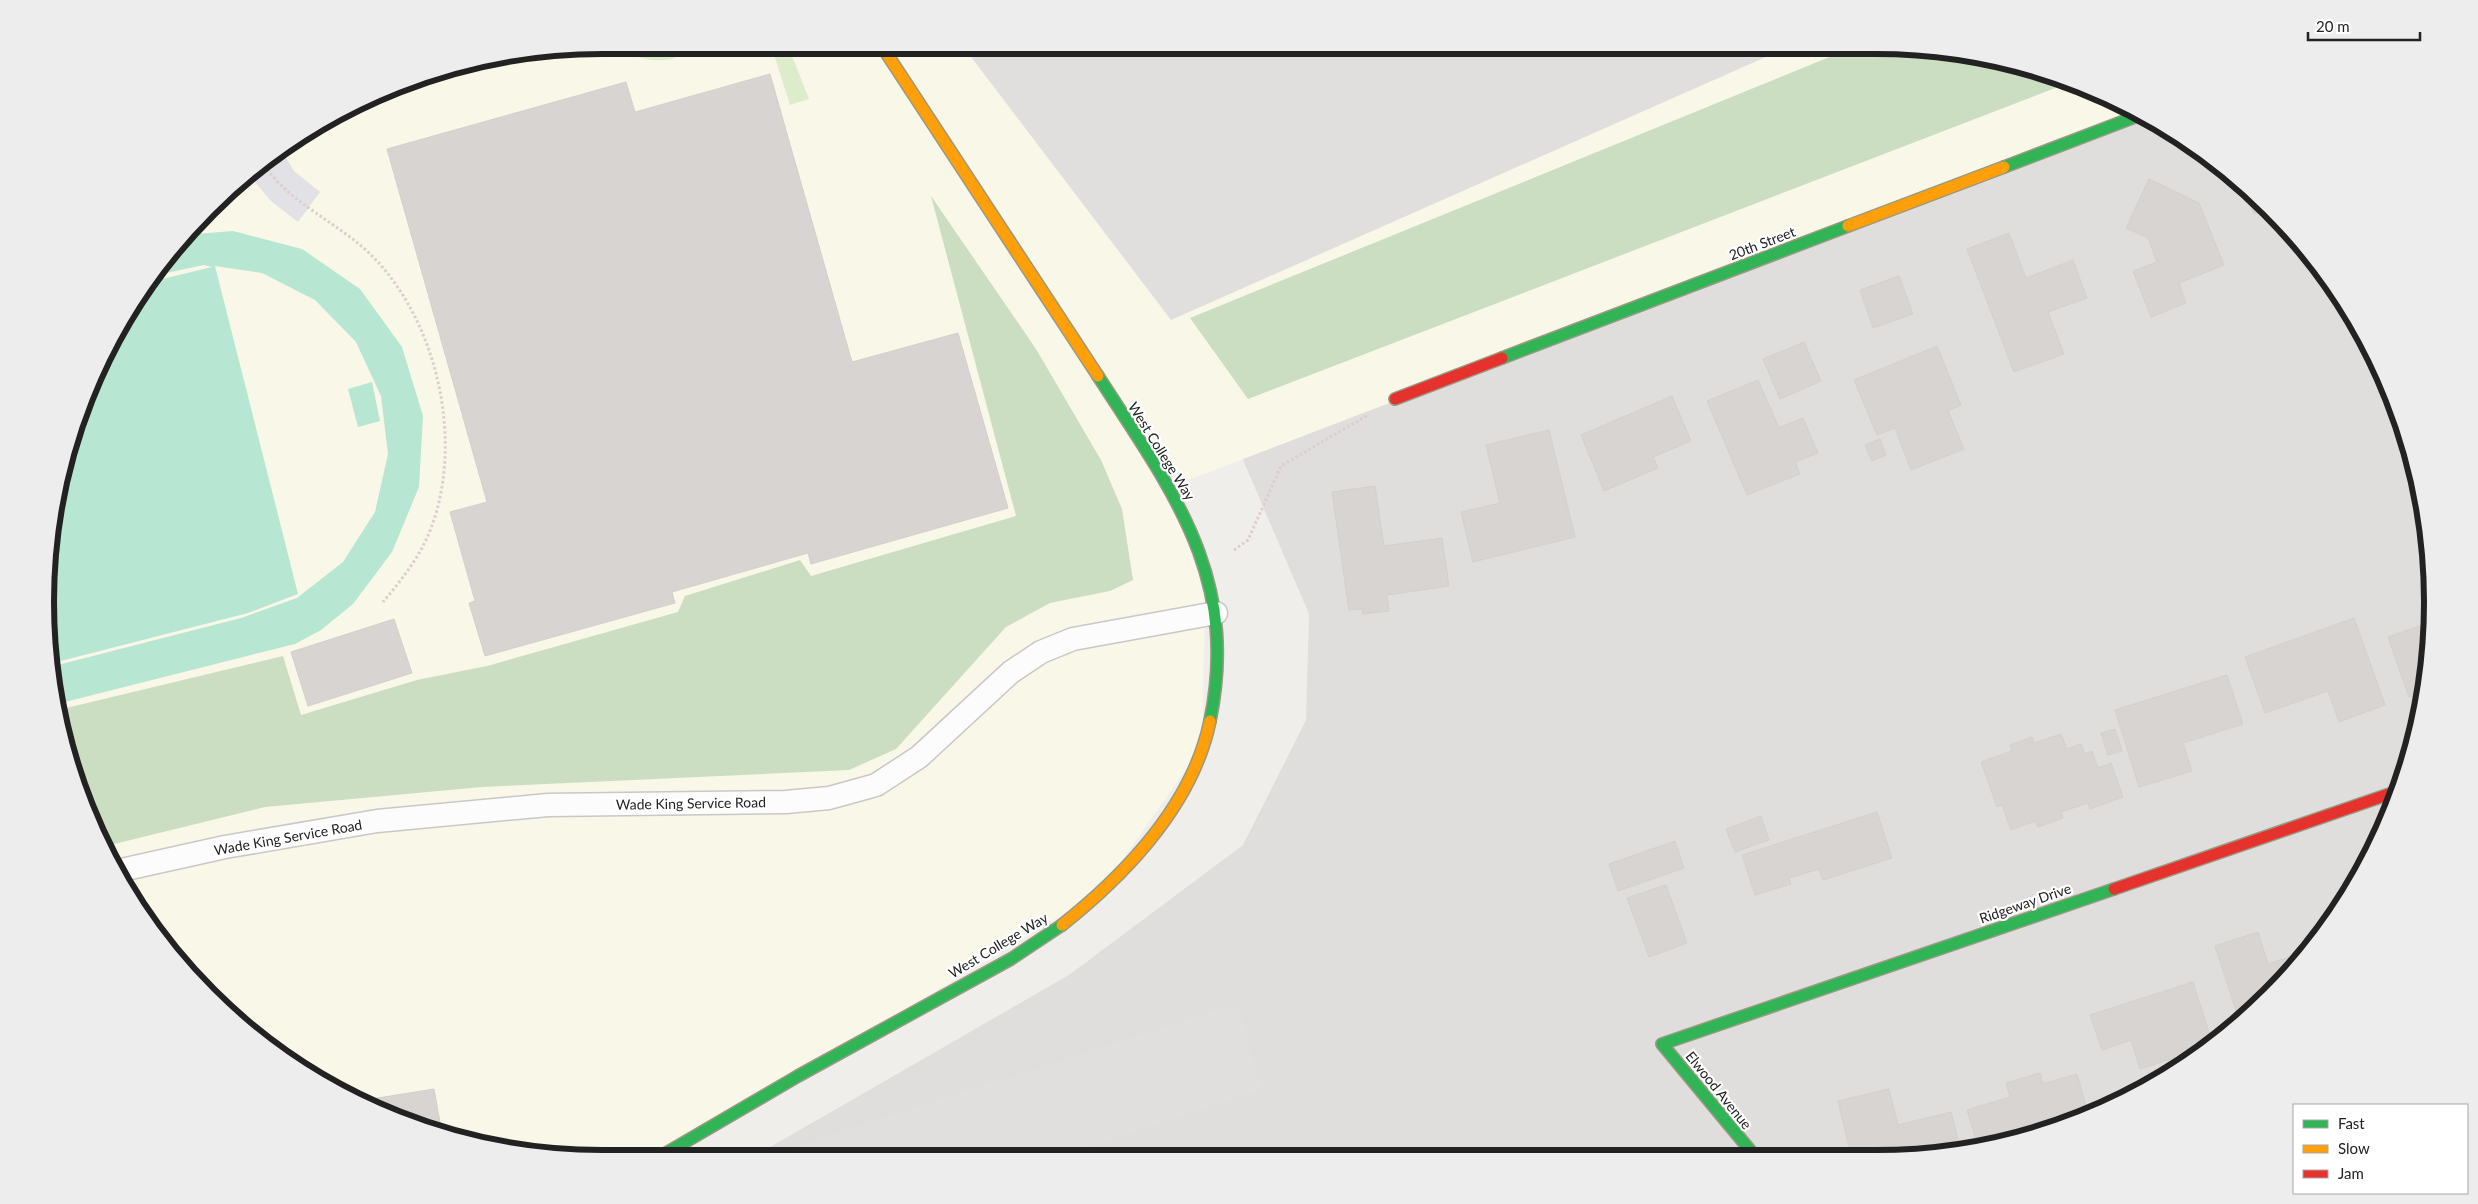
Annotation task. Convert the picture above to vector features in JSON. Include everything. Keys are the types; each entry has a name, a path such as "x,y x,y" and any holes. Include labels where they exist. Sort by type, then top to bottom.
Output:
{"street":[{"name":"West College Way","path":"672,1150 869,1036 1028,948 1065,922 1099,893 1159,826 1184,789 1202,747 1214,704 1218,658 1216,613 1206,569 1191,527 1170,487 887,54"},
{"name":"20th Street","path":"1395,399 2132,117"},
{"name":"Ridgeway Drive","path":"1662,1044 2389,794"},
{"name":"Elwood Avenue","path":"1662,1044 1750,1150"}],"lane":[{"name":"Wade King Service Road","path":"124,870 225,847 377,821 548,805 786,802 829,798 876,785 919,757 1011,672 1041,652 1073,639 1216,613"}],"path":[{"path":"267,168 284,189 361,245 390,276 405,300 424,340 438,381 445,416 447,458 440,496 426,540 404,578 383,602"},
{"path":"1206,569 1248,540 1282,466 1395,399"}],"shaded area":[{"path":"602,54 1912,55 1948,58 2018,72 2086,95 2133,118 1170,487 1206,569 1202,747 1099,893 671,1150 566,1149 530,1146 495,1140 460,1132 392,1109 328,1077 268,1037 241,1014 214,990 167,936 146,907 110,844 95,812 72,744 58,674 55,638 55,566 58,530 72,460 83,426 95,392 127,328 167,268 214,214 268,167 297,146 328,127 392,95 460,72 530,58"},
{"path":"969,54 1773,54 1171,320"},
{"path":"1970,62 2018,72 2086,95 2150,127 2181,146 2210,167 2264,214 2311,268 2332,297 2351,328 2383,392 2406,460 2414,495 2420,530 2424,602 2420,674 2414,709 2406,744 2383,812 2351,876 2311,936 2264,990 2210,1037 2150,1077 2086,1109 2018,1132 1983,1140 1948,1146 1876,1150 765,1150 1069,975 1243,845 1306,720 1309,614 1199,357"},
{"path":"284,155 294,171 320,192 298,222 271,201 253,180"},
{"path":"1238,1003 1262,1090 1078,1150 800,1150 798,1145"}],"green space":[{"path":"627,54 681,54 662,60 650,60"},
{"path":"774,54 791,54 809,99 790,105"},
{"path":"1837,54 1912,55 1948,58 2018,72 2061,86 1248,399 1190,318"},
{"path":"931,196 1036,349 1101,460 1122,509 1133,580 1110,591 1050,603 1006,627 896,749 849,770 482,787 265,807 110,845 95,812 83,778 72,744 64,709 283,656 301,715 417,680 487,666 678,612 685,596 800,560 811,576 1016,516"},
{"path":"233,231 302,249 360,289 402,347 423,416 419,487 392,552 353,604 321,630 295,644 63,703 57,665 241,618 297,598 343,562 375,512 388,454 381,396 356,342 315,300 262,273 215,266 298,594 248,613 57,662 54,602 58,530 72,460 83,426 95,392 110,360 127,328 158,280 212,267 204,265 163,274 196,234"},
{"path":"372,382 380,421 358,427 348,389"}],"building":[{"path":"770,74 852,362 958,333 1008,508 811,564 808,553 672,592 675,603 485,656 469,603 475,601 450,512 487,502 387,149 626,82 635,112"},
{"path":"2149,179 2199,203 2224,265 2179,283 2186,303 2151,317 2133,271 2157,262 2148,238 2126,228"},
{"path":"2249,200 2261,211 2254,214"},
{"path":"2009,233 2026,278 2073,260 2087,298 2048,312 2064,354 2014,372 1967,249"},
{"path":"1899,276 1913,314 1873,328 1860,290"},
{"path":"1804,342 1821,381 1780,399 1763,359"},
{"path":"1937,346 1961,405 1948,411 1964,449 1911,470 1895,428 1877,435 1854,380"},
{"path":"1758,380 1779,428 1803,418 1818,453 1795,462 1800,474 1747,495 1707,401"},
{"path":"1672,396 1691,441 1653,457 1658,468 1604,491 1581,435"},
{"path":"1549,430 1575,537 1473,562 1461,512 1500,503 1486,445"},
{"path":"1880,439 1886,455 1872,461 1865,445"},
{"path":"1375,486 1384,546 1442,538 1449,586 1387,595 1389,611 1363,614 1362,609 1349,610 1332,492"},
{"path":"2354,618 2385,705 2339,722 2328,691 2265,713 2245,657"},
{"path":"394,619 412,673 308,706 291,652"},
{"path":"2423,625 2416,695 2409,697 2388,637"},
{"path":"2227,675 2243,724 2183,743 2192,771 2139,787 2115,710"},
{"path":"2115,729 2122,751 2108,755 2101,733"},
{"path":"2061,734 2067,749 2081,744 2085,754 2092,751 2098,768 2111,763 2123,797 2090,809 2088,803 2061,812 2063,818 2038,827 2035,821 2011,830 2002,805 1997,807 1981,762 2012,751 2010,745 2032,737 2034,743"},
{"path":"1877,812 1892,858 1823,880 1819,869 1789,878 1791,884 1755,895 1742,855"},
{"path":"1761,816 1769,840 1735,852 1726,829"},
{"path":"1675,841 1684,868 1618,891 1609,864"},
{"path":"1666,885 1687,943 1649,957 1627,898"},
{"path":"2258,932 2268,964 2294,955 2264,990 2237,1014 2215,946"},
{"path":"2193,982 2210,1037 2187,1053 2140,1069 2131,1040 2102,1050 2090,1015"},
{"path":"2040,1073 2043,1084 2077,1074 2087,1109 2018,1132 1977,1141 1967,1110 2010,1097 2006,1083"},
{"path":"434,1089 441,1126 392,1109 371,1099"},
{"path":"1889,1089 1898,1125 1951,1112 1959,1144 1912,1149 1850,1150 1838,1101"}],"traffic: fast":[{"path":"2004,167 2133,118"},
{"path":"1502,358 1848,226"},
{"path":"1098,376 1174,497 1193,537 1207,578 1216,622 1217,669 1210,721"},
{"path":"1750,1150 1662,1044 2114,889"},
{"path":"671,1150 798,1076 1011,959 1062,925"}],"traffic: slow":[{"path":"887,54 1098,376"},
{"path":"1848,226 2004,167"},
{"path":"1062,925 1110,883 1154,835 1173,809 1189,781 1201,752 1210,721"}],"traffic: jam":[{"path":"1395,399 1502,358"},
{"path":"2114,889 2389,794"}]}
